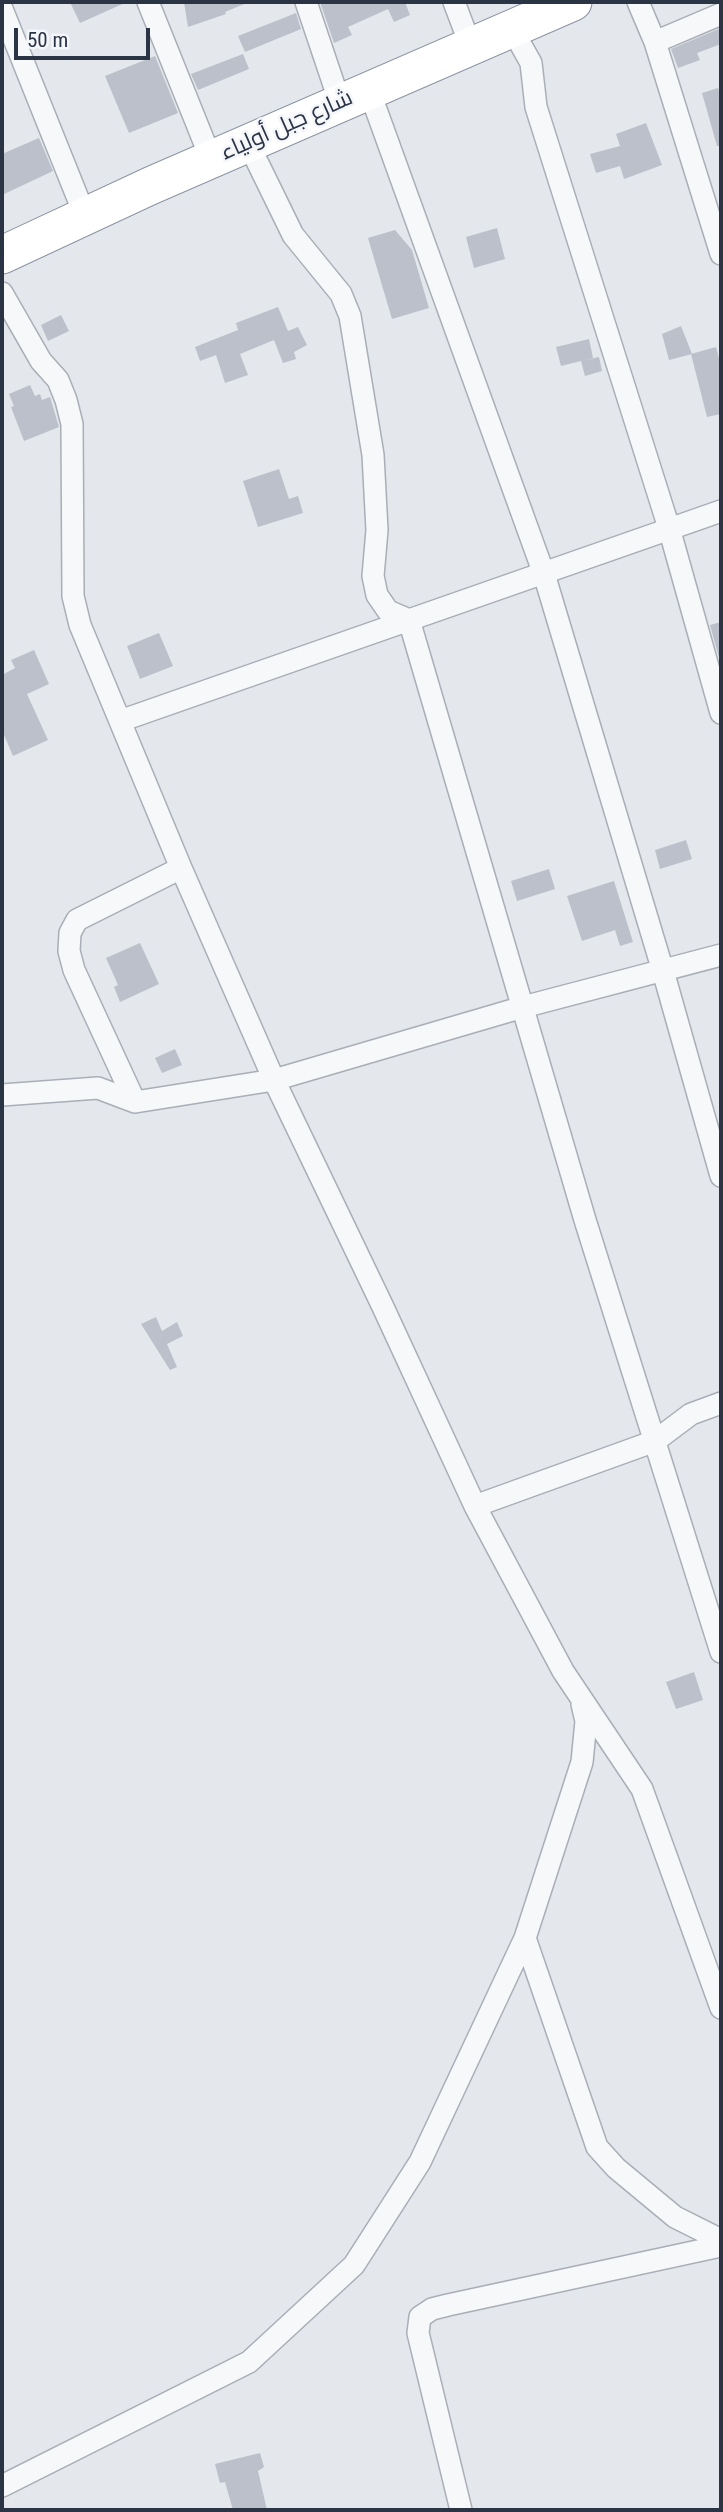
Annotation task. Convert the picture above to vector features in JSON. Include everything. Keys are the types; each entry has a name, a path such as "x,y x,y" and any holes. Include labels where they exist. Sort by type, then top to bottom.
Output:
{"highway":[{"name":"شارع جبل أولياء","path":"2,255 211,159 573,2"}],"street":[{"path":"148,2 211,159"},
{"path":"306,2 354,96 544,574 663,971 721,1176"},
{"path":"454,2 471,47"},
{"path":"638,2 655,42 721,254"},
{"path":"2,9 85,216"},
{"path":"655,42 721,14"},
{"path":"512,29 531,63 536,107 669,528 721,713"},
{"path":"248,143 293,235 341,294 350,316 373,455 377,530 373,576 377,595 388,611 408,621 585,1220 721,1652"},
{"path":"2,293 35,351 58,380 66,400 72,424 73,596 80,625 181,868 274,1080 475,1506 545,1640 582,1702 642,1789 714,1962 721,2008"},
{"path":"120,721 721,510"},
{"path":"135,1102 74,970 69,951 70,933 77,920 181,868"},
{"path":"2,1095 98,1088 135,1102 274,1080 523,1007 721,955"},
{"path":"475,1506 655,1441 691,1413 721,1403"},
{"path":"2,2486 249,2362 354,2264 420,2162 525,1938 582,1762 586,1721 582,1702"},
{"path":"525,1938 597,2147 616,2168 675,2217 721,2240"},
{"path":"461,2510 418,2333 420,2318 432,2309 448,2305 721,2246"}],"building":[{"path":"70,2 127,2 80,23"},
{"path":"184,2 249,2 225,12 226,14 188,27"},
{"path":"320,2 405,2 410,15 394,22 388,9 348,27 352,35 334,43"},
{"path":"296,13 301,29 245,52 238,36"},
{"path":"721,28 721,44 697,53 700,60 678,68 671,49"},
{"path":"243,54 249,69 198,90 191,74"},
{"path":"155,56 178,113 129,133 105,76"},
{"path":"718,88 721,98 721,146 717,146 702,93"},
{"path":"646,123 662,165 624,179 620,166 596,173 590,154 620,146 616,134"},
{"path":"39,138 53,171 2,195 2,154"},
{"path":"497,228 505,259 474,268 466,237"},
{"path":"395,230 412,250 429,308 392,319 368,238"},
{"path":"278,307 288,331 298,327 307,345 294,352 296,359 283,363 274,340 240,354 248,375 225,383 216,355 200,361 195,347 238,330 236,323"},
{"path":"61,315 69,331 48,341 41,325"},
{"path":"681,326 692,354 669,360 662,334"},
{"path":"589,339 593,358 561,366 556,347"},
{"path":"716,347 721,366 721,414 707,417 691,354"},
{"path":"599,357 602,371 585,376 581,361"},
{"path":"30,385 35,396 40,394 42,400 50,397 59,427 24,441 9,394"},
{"path":"279,469 289,499 298,496 303,513 258,527 243,481"},
{"path":"721,622 721,665 710,625"},
{"path":"159,633 173,666 140,679 127,646"},
{"path":"34,650 49,684 27,694 48,740 13,756 2,730 2,675 15,668 11,660"},
{"path":"686,840 692,859 660,869 655,850"},
{"path":"549,869 555,889 517,901 511,881"},
{"path":"614,881 633,942 620,946 615,930 582,941 567,896"},
{"path":"140,943 159,984 120,1002 114,987 118,985 106,958"},
{"path":"175,1049 182,1065 162,1073 155,1058"},
{"path":"156,1317 162,1331 177,1322 183,1336 167,1344 177,1367 170,1370 141,1324"},
{"path":"694,1672 703,1700 676,1709 666,1682"},
{"path":"260,2453 264,2467 258,2471 267,2510 233,2510 225,2482 220,2483 215,2464"}]}
